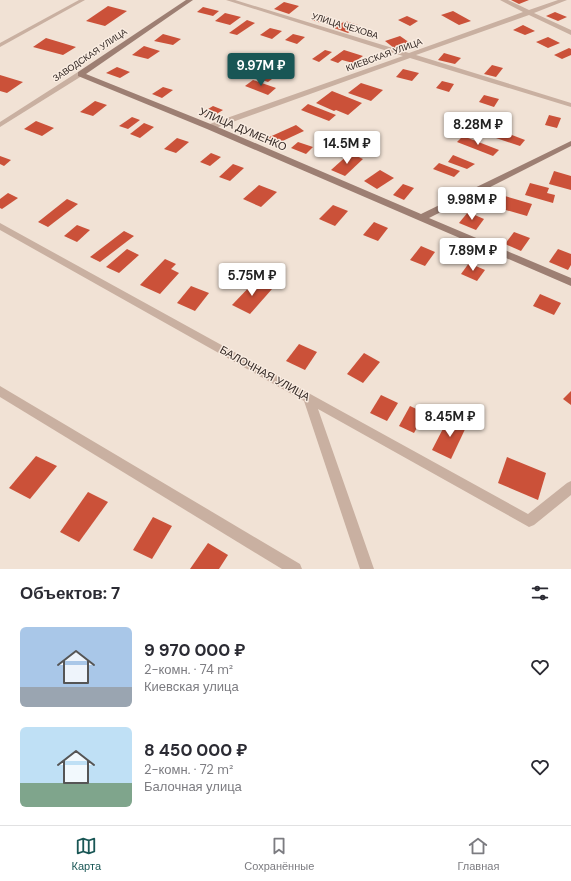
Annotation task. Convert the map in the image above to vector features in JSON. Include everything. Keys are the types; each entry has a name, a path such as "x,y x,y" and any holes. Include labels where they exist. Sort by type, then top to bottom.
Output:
{"street":[{"name":"ЗАВОДСКАЯ УЛИЦА","path":"0,125 81,74 190,0"},
{"name":"УЛИЦА ЧЕХОВА","path":"229,0 571,105"},
{"path":"503,0 571,33"},
{"name":"КИЕВСКАЯ УЛИЦА","path":"210,127 564,0"},
{"name":"УЛИЦА ДУМЕНКО","path":"81,74 210,127 571,282"},
{"path":"421,218 571,143"},
{"name":"БАЛОЧНАЯ УЛИЦА","path":"0,226 529,520 571,487"},
{"path":"0,391 295,569"},
{"path":"308,397 367,569"}],"lane":[{"path":"0,45 83,0"}],"building":[{"path":"511,0 529,0 519,4"},
{"path":"284,2 299,6 289,14 274,9"},
{"path":"108,6 127,11 105,26 86,21"},
{"path":"203,7 219,11 213,16 197,12"},
{"path":"453,11 471,21 459,25 441,15"},
{"path":"555,12 567,17 558,21 546,16"},
{"path":"225,13 241,17 230,25 215,21"},
{"path":"318,14 329,17 322,23 311,20"},
{"path":"407,16 418,21 410,26 398,20"},
{"path":"247,20 255,23 237,35 229,33"},
{"path":"345,21 358,25 348,33 334,28"},
{"path":"523,25 535,31 525,35 513,30"},
{"path":"270,28 282,31 272,39 260,35"},
{"path":"163,34 181,39 173,45 154,41"},
{"path":"293,34 305,37 297,44 285,40"},
{"path":"400,36 410,43 394,48 385,41"},
{"path":"548,37 560,43 548,48 536,42"},
{"path":"46,38 76,47 63,55 33,47"},
{"path":"144,46 160,51 148,59 132,55"},
{"path":"569,48 571,49 571,55 562,59 554,55"},
{"path":"325,50 332,52 319,62 312,59"},
{"path":"344,50 363,56 353,63 342,60 338,63 330,60"},
{"path":"444,53 461,58 455,64 438,60"},
{"path":"492,65 503,68 496,77 484,74"},
{"path":"117,67 130,72 120,78 106,73"},
{"path":"254,68 276,76 268,82 245,74"},
{"path":"403,69 419,73 412,81 396,77"},
{"path":"0,75 23,82 7,93 0,91"},
{"path":"253,80 276,88 268,95 245,86"},
{"path":"442,81 454,84 449,92 436,88"},
{"path":"361,83 383,90 371,101 348,93"},
{"path":"163,87 173,90 162,98 152,94"},
{"path":"332,91 362,103 348,115 316,103"},
{"path":"484,95 499,99 494,107 479,102"},
{"path":"95,101 107,105 93,116 80,112"},
{"path":"308,104 336,115 329,121 301,110"},
{"path":"213,106 223,110 210,118 200,114"},
{"path":"549,115 561,118 557,128 545,125"},
{"path":"132,117 140,120 128,129 119,126"},
{"path":"36,121 54,128 42,136 24,129"},
{"path":"144,123 154,127 140,138 130,134"},
{"path":"296,125 304,131 274,145 265,139"},
{"path":"499,130 525,140 520,146 493,137"},
{"path":"463,136 499,150 493,156 457,142"},
{"path":"177,138 189,142 176,153 164,149"},
{"path":"298,142 313,147 306,154 291,148"},
{"path":"211,153 221,157 210,166 200,162"},
{"path":"350,153 363,159 345,176 331,170"},
{"path":"453,155 475,164 467,169 448,162"},
{"path":"0,156 11,160 4,166 0,164"},
{"path":"439,163 460,171 454,177 433,169"},
{"path":"233,164 244,168 230,181 219,177"},
{"path":"380,170 394,178 377,189 364,181"},
{"path":"554,171 571,176 571,190 549,184"},
{"path":"530,183 549,188 547,193 555,195 553,203 525,195"},
{"path":"403,184 414,188 404,200 393,195"},
{"path":"259,185 277,192 261,207 243,199"},
{"path":"8,193 18,198 2,209 0,208 0,199"},
{"path":"505,196 532,204 527,216 499,208"},
{"path":"67,199 78,204 48,227 38,222"},
{"path":"333,205 348,211 335,226 319,219"},
{"path":"468,212 484,219 476,230 459,223"},
{"path":"374,222 388,228 378,241 363,235"},
{"path":"77,225 90,230 77,242 64,236"},
{"path":"124,231 134,236 100,262 90,257"},
{"path":"514,232 530,238 521,251 505,244"},
{"path":"421,246 435,252 425,266 410,260"},
{"path":"127,249 139,255 119,273 106,267"},
{"path":"558,249 571,254 571,265 568,270 549,262"},
{"path":"165,259 176,264 171,269 179,273 160,294 140,285"},
{"path":"469,263 485,270 477,281 461,274"},
{"path":"255,281 272,289 250,314 232,305"},
{"path":"191,286 209,293 195,311 177,303"},
{"path":"540,294 561,303 554,315 533,306"},
{"path":"299,344 317,352 305,370 286,361"},
{"path":"364,353 380,362 363,383 347,374"},
{"path":"571,391 571,405 563,399"},
{"path":"381,395 398,403 387,421 370,413"},
{"path":"410,406 425,413 414,433 399,426"},
{"path":"449,417 467,425 451,459 432,450"},
{"path":"36,456 57,466 30,499 9,488"},
{"path":"507,457 546,473 538,500 498,483"},
{"path":"88,492 108,502 79,542 60,532"},
{"path":"153,517 172,526 152,559 133,550"},
{"path":"208,543 228,555 219,569 190,569"}]}
